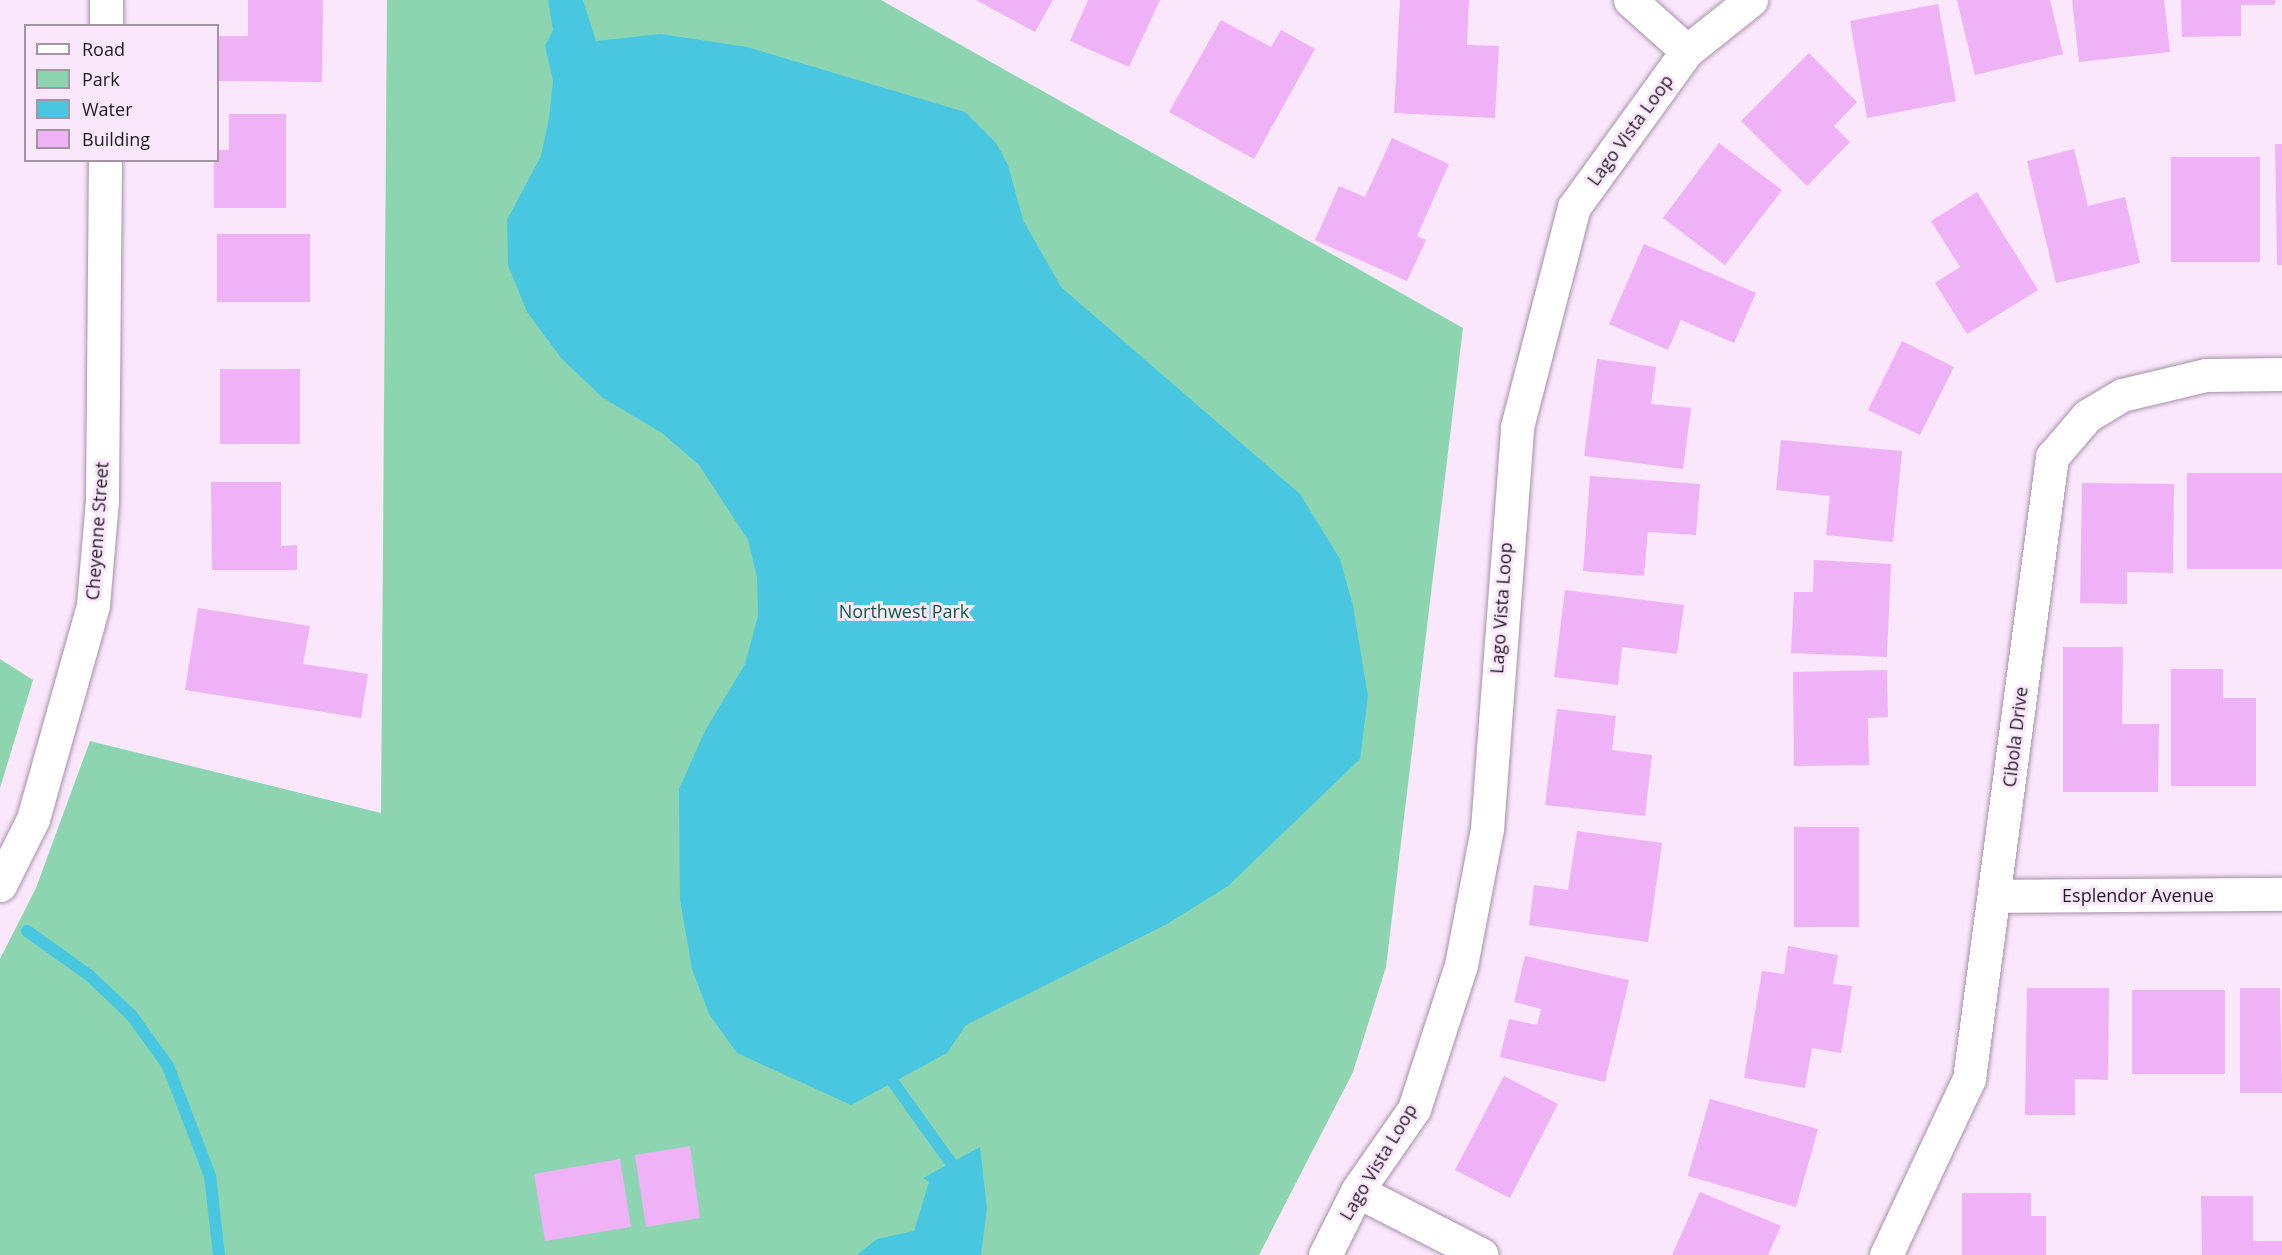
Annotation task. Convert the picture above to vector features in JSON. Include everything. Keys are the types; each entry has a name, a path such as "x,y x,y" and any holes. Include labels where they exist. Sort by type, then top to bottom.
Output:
{"street":[{"path":"106,0 106,24"},
{"path":"1630,0 1688,51"},
{"name":"Lago Vista Loop","path":"1325,1255 1357,1191 1414,1109 1461,965 1487,829 1517,427 1547,297 1574,207 1688,51 1751,0"},
{"name":"Cheyenne Street","path":"0,885 33,819 93,605 102,501 105,162"},
{"name":"Cibola Drive","path":"1886,1255 1969,1079 2052,457 2087,416 2122,395 2206,375 2282,374"},
{"name":"Esplendor Avenue","path":"1994,896 2282,894"},
{"path":"1357,1191 1482,1255"}],"green space":[{"name":"Northwest Park","path":"387,0 881,0 1463,328 1386,967 1353,1072 1259,1255 0,1255 0,959 36,888 90,741 381,813"},
{"path":"0,659 33,680 0,788"}],"water":[{"path":"548,0 583,0 596,41 661,34 747,47 965,112 996,143 1008,165 1023,220 1061,287 1300,494 1340,559 1353,606 1368,696 1360,759 1228,886 1167,924 966,1025 947,1053 851,1105 737,1053 709,1014 692,969 680,900 679,789 705,731 745,664 758,616 757,577 748,540 699,465 662,433 603,398 562,359 527,312 508,265 507,220 541,156 549,118 553,81 545,46 553,30"},
{"path":"980,1147 987,1208 981,1255 857,1255 877,1239 914,1231 929,1182 923,1178"}],"building":[{"path":"248,0 323,0 322,82 219,81 219,36 248,36"},
{"path":"976,0 1053,0 1035,32"},
{"path":"1088,0 1160,0 1129,67 1070,41"},
{"path":"1400,0 1469,0 1467,45 1499,46 1495,118 1394,113"},
{"path":"1957,0 2050,0 2063,54 1975,75"},
{"path":"2072,0 2164,0 2170,52 2079,62"},
{"path":"2181,0 2275,0 2275,5 2241,5 2241,36 2182,37"},
{"path":"1938,4 1956,101 1867,118 1850,21"},
{"path":"1221,20 1271,47 1281,30 1315,49 1254,159 1169,112"},
{"path":"1809,53 1857,102 1834,126 1850,142 1807,186 1741,121"},
{"path":"229,114 286,114 286,208 214,208 214,162 219,162 219,150 229,150"},
{"path":"1392,138 1449,164 1417,236 1426,240 1407,281 1315,240 1339,186 1365,197"},
{"path":"1719,143 1782,190 1725,265 1663,218"},
{"path":"2275,144 2282,144 2282,265 2277,265"},
{"path":"2074,149 2088,206 2125,197 2140,263 2056,283 2027,161"},
{"path":"2171,157 2260,157 2260,262 2171,262"},
{"path":"1977,192 2038,290 1967,334 1935,283 1960,267 1931,221"},
{"path":"217,234 310,234 310,302 217,302"},
{"path":"1644,244 1756,293 1734,343 1681,320 1668,350 1609,324"},
{"path":"1902,341 1954,367 1920,435 1868,410"},
{"path":"1597,359 1656,367 1651,404 1691,408 1683,469 1584,456"},
{"path":"220,369 300,369 300,444 220,444"},
{"path":"1781,440 1902,451 1893,542 1826,535 1830,496 1776,490"},
{"path":"2187,473 2282,473 2282,569 2187,569"},
{"path":"1590,476 1700,484 1696,535 1648,532 1644,576 1583,571"},
{"path":"211,482 281,482 281,546 297,545 297,570 212,570"},
{"path":"2082,483 2174,484 2173,573 2127,572 2127,604 2080,603"},
{"path":"1814,560 1891,564 1887,657 1791,653 1794,592 1813,592"},
{"path":"1565,590 1684,605 1677,654 1622,647 1618,685 1554,677"},
{"path":"198,608 310,626 303,664 368,674 361,718 185,690"},
{"path":"2063,647 2123,647 2122,724 2159,724 2158,792 2063,792"},
{"path":"2171,669 2223,669 2223,698 2256,698 2256,786 2171,786"},
{"path":"1887,670 1888,717 1868,718 1869,765 1794,766 1793,672"},
{"path":"1557,709 1616,716 1612,750 1652,755 1645,816 1545,805"},
{"path":"1794,827 1859,827 1859,927 1794,927"},
{"path":"1577,831 1662,843 1648,942 1529,925 1534,885 1568,890"},
{"path":"1788,946 1838,955 1833,984 1852,986 1841,1053 1812,1048 1805,1088 1744,1078 1762,971 1784,974"},
{"path":"1525,956 1629,980 1605,1082 1500,1057 1509,1019 1537,1025 1541,1009 1514,1002"},
{"path":"2027,988 2109,988 2108,1080 2075,1079 2075,1115 2025,1115"},
{"path":"2240,988 2280,988 2282,1093 2240,1093"},
{"path":"2132,990 2225,990 2225,1074 2132,1074"},
{"path":"1504,1076 1558,1104 1510,1198 1455,1170"},
{"path":"1710,1099 1818,1129 1796,1207 1688,1176"},
{"path":"690,1146 700,1218 646,1227 635,1155"},
{"path":"620,1159 631,1227 545,1241 534,1174"},
{"path":"1700,1192 1781,1226 1768,1255 1672,1255"},
{"path":"1962,1193 2031,1193 2031,1216 2046,1216 2046,1255 1962,1255"},
{"path":"2201,1196 2253,1196 2253,1241 2282,1241 2282,1255 2202,1255"}],"waterway":[{"path":"27,931 89,975 132,1016 168,1066 210,1176 219,1255"},
{"path":"889,1067 893,1082 951,1163 954,1176"}]}
